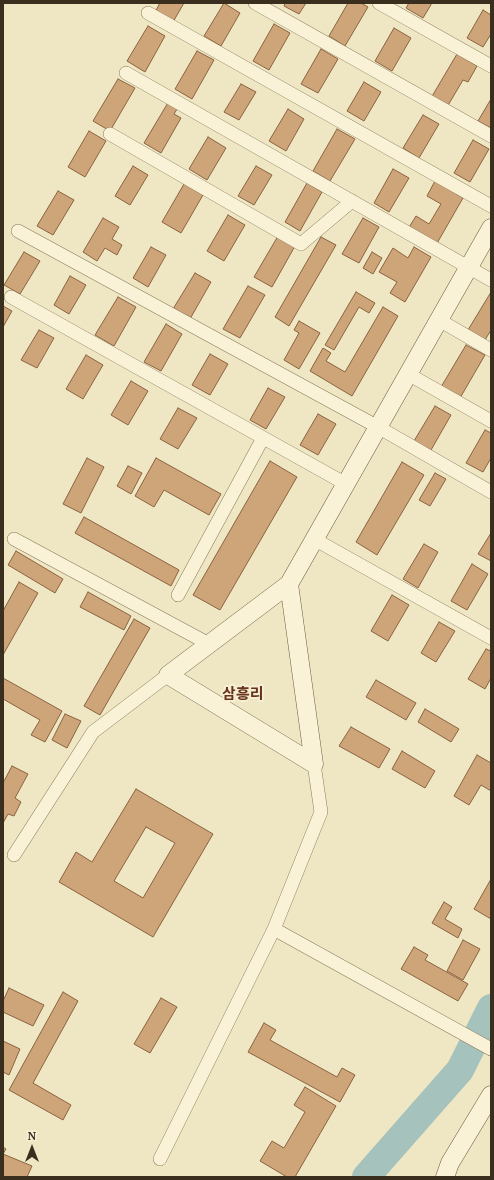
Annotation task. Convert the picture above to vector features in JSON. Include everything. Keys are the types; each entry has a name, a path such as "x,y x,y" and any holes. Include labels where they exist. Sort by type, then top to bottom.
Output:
{"street":[{"path":"255,3 491,136"},
{"path":"379,3 491,66"},
{"path":"148,13 491,206"},
{"path":"126,73 491,280"},
{"path":"110,134 301,244 352,201"},
{"path":"14,855 93,732 289,584 491,228"},
{"path":"18,230 378,427 491,492"},
{"path":"11,297 346,484"},
{"path":"439,320 491,350"},
{"path":"408,374 491,421"},
{"path":"178,595 263,438"},
{"path":"14,538 209,644"},
{"path":"314,539 491,638"},
{"path":"160,1159 274,929 321,812 289,584"},
{"path":"168,675 314,764"},
{"path":"274,929 489,1047"},
{"path":"445,1177 450,1163 491,1095"}],"building":[{"path":"160,3 184,3 173,22 155,12"},
{"path":"224,3 240,13 221,46 204,36"},
{"path":"285,3 306,3 299,14 284,6"},
{"path":"348,3 361,3 368,7 345,46 329,36"},
{"path":"409,3 432,3 423,18 406,8"},
{"path":"483,10 491,15 491,34 483,47 467,38"},
{"path":"274,24 290,33 269,70 253,61"},
{"path":"148,26 165,36 145,72 127,61"},
{"path":"394,28 411,38 392,71 375,61"},
{"path":"321,49 338,59 318,93 301,84"},
{"path":"197,51 214,60 192,99 175,89"},
{"path":"457,54 477,66 468,82 463,80 447,107 431,98"},
{"path":"118,79 135,88 110,131 93,121"},
{"path":"364,82 381,92 364,121 347,111"},
{"path":"241,84 256,92 239,120 224,112"},
{"path":"491,99 491,128 478,121"},
{"path":"169,101 179,106 174,114 181,118 161,153 144,143"},
{"path":"288,109 304,119 286,151 269,141"},
{"path":"423,115 439,124 419,158 403,148"},
{"path":"337,129 355,139 330,181 313,171"},
{"path":"89,131 106,141 85,177 68,167"},
{"path":"208,137 226,148 207,180 189,169"},
{"path":"473,140 489,149 470,182 454,173"},
{"path":"133,166 148,175 130,205 115,196"},
{"path":"256,166 272,175 254,205 238,196"},
{"path":"393,169 409,178 389,212 374,203"},
{"path":"435,181 463,198 436,245 408,229 416,216 429,224 441,204 427,196"},
{"path":"307,183 322,192 300,231 285,222"},
{"path":"184,184 203,195 181,233 162,222"},
{"path":"58,191 74,200 53,235 37,226"},
{"path":"228,215 245,225 224,261 207,251"},
{"path":"103,218 119,227 112,239 122,245 117,255 105,248 97,261 83,252"},
{"path":"363,218 379,227 359,263 342,254"},
{"path":"278,236 295,246 272,287 254,277"},
{"path":"321,237 336,245 289,326 275,317"},
{"path":"151,247 166,255 148,287 133,278"},
{"path":"414,247 431,257 405,302 390,293 397,282 379,272 393,248 408,258"},
{"path":"24,252 40,261 20,294 4,285"},
{"path":"372,252 382,258 373,274 363,268"},
{"path":"195,273 211,282 190,319 173,309"},
{"path":"70,276 86,285 69,314 54,305"},
{"path":"248,286 265,295 240,338 223,329"},
{"path":"356,292 375,303 369,313 359,307 334,350 325,345"},
{"path":"491,292 491,330 485,340 468,330"},
{"path":"118,297 136,307 114,346 95,335"},
{"path":"3,306 12,311 3,327"},
{"path":"383,307 398,316 352,396 310,371 323,348 331,353 326,361 345,372"},
{"path":"299,321 320,333 299,369 284,360 299,333 294,330"},
{"path":"166,324 182,334 161,371 144,362"},
{"path":"39,330 54,338 37,368 21,360"},
{"path":"466,345 485,355 460,398 441,387"},
{"path":"210,354 228,364 210,395 192,385"},
{"path":"86,355 103,365 83,399 66,389"},
{"path":"131,381 148,391 128,425 111,415"},
{"path":"268,388 285,397 266,429 250,420"},
{"path":"435,406 451,415 431,450 414,441"},
{"path":"178,408 197,418 178,449 160,439"},
{"path":"318,414 336,424 318,455 300,445"},
{"path":"485,430 491,433 491,458 483,472 466,463"},
{"path":"87,458 104,467 81,513 63,504"},
{"path":"156,458 221,494 209,515 164,490 154,507 135,496"},
{"path":"270,461 297,477 220,610 193,595"},
{"path":"402,462 424,475 377,555 356,542"},
{"path":"128,466 142,473 131,494 117,486"},
{"path":"435,473 446,479 430,506 419,500"},
{"path":"84,517 179,570 171,586 75,533"},
{"path":"491,533 491,561 478,554"},
{"path":"424,544 438,552 418,588 403,579"},
{"path":"16,551 63,579 55,593 8,565"},
{"path":"472,564 488,574 467,610 451,601"},
{"path":"19,582 38,593 3,655 3,611"},
{"path":"88,592 131,616 124,630 80,607"},
{"path":"392,595 409,605 388,641 371,631"},
{"path":"134,619 150,628 100,715 84,706"},
{"path":"439,622 455,631 436,662 421,653"},
{"path":"486,649 491,651 491,678 485,689 468,679"},
{"path":"3,678 62,711 45,742 31,735 40,720 3,699"},
{"path":"376,680 416,703 406,720 366,697"},
{"path":"425,709 459,729 451,742 418,722"},
{"path":"65,714 81,721 67,748 52,740"},
{"path":"351,727 390,749 379,768 339,746"},
{"path":"402,751 435,771 425,788 392,769"},
{"path":"477,755 491,763 491,791 481,785 469,805 454,796"},
{"path":"12,766 28,774 15,798 21,802 14,816 8,814 3,823 3,783"},
{"path":"136,789 213,834 153,937 59,882 76,852 92,862","holes":["146,827 175,843 143,898 114,881"]},
{"path":"491,879 491,919 474,909"},
{"path":"444,902 452,907 445,919 462,929 458,938 432,923"},
{"path":"463,940 480,949 463,980 447,971"},
{"path":"414,947 428,955 425,960 468,984 458,1001 401,969"},
{"path":"9,988 44,1005 33,1026 3,1012 3,1001"},
{"path":"63,992 78,1001 33,1083 71,1105 63,1120 9,1090"},
{"path":"161,998 177,1007 150,1053 134,1044"},
{"path":"264,1023 276,1030 270,1040 337,1077 342,1068 355,1075 340,1102 248,1052"},
{"path":"3,1041 20,1049 9,1075 3,1072"},
{"path":"305,1087 336,1106 295,1177 287,1177 260,1161 272,1141 284,1148 305,1112 294,1105"},
{"path":"3,1147 6,1149 3,1154"},
{"path":"3,1154 32,1166 27,1177 3,1177"}],"waterway":[{"path":"366,1177 460,1070 491,1008"}],"district":[{"name":"삼흥리","path":"243,695"}]}
